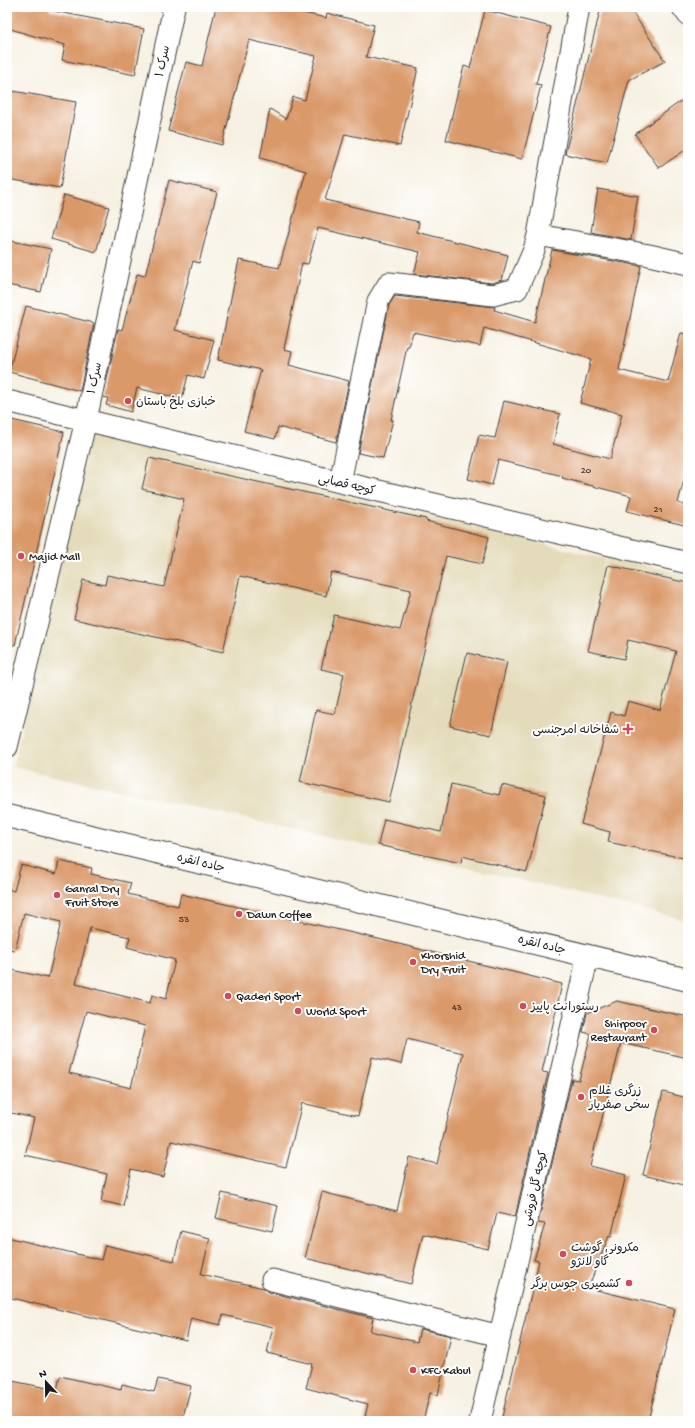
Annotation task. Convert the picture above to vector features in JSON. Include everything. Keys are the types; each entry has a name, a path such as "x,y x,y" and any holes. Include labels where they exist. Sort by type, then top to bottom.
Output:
{"main road":[{"path":"683,7 688,14"},
{"name":"جاده انقره","path":"7,816 396,909"},
{"name":"جادہ انقرہ","path":"396,909 688,980"}],"street":[{"name":"سرک ۱","path":"7,747 86,420 174,7"},
{"path":"340,482 378,301 389,283 492,296 517,289 534,250 538,235 579,7"},
{"path":"538,235 649,255 688,264"},
{"name":"کوچه قصابی","path":"7,401 340,482 688,563"},
{"name":"کوچه گل فروشی","path":"480,1421 588,956"},
{"path":"272,1280 500,1336"}],"shaded area":[{"path":"90,433 605,559 573,705 607,556 688,575 688,921 534,883 13,767"}],"building":[{"path":"7,7 50,7 49,10 144,29 135,75 62,60 65,45 7,28"},
{"path":"216,7 277,7 326,18 327,13 374,25 366,57 418,68 400,146 345,134 325,200 419,222 417,232 508,255 502,280 492,283 414,274 420,252 318,228 308,264 302,263 284,349 292,351 289,365 349,381 336,442 278,427 275,439 244,431 261,370 218,360 239,260 279,268 306,171 260,158 270,109 286,119 293,97 305,100 316,56 249,40 222,145 168,131 186,62 202,66"},
{"path":"601,7 629,7 665,61 629,80 607,163 565,154"},
{"path":"485,10 551,27 536,84 541,85 522,159 446,140 464,66 470,68"},
{"path":"7,90 76,102 60,188 7,179"},
{"path":"688,96 688,148 659,168 635,134"},
{"path":"169,180 217,192 199,263 193,261 175,330 214,340 204,379 188,375 182,399 137,388 131,412 106,405 108,398 103,397 118,329 122,330 137,274 145,276"},
{"path":"598,189 638,196 631,240 591,232"},
{"path":"64,195 109,207 96,252 51,239"},
{"path":"7,240 51,249 41,292 7,285"},
{"path":"552,250 641,266 619,370 668,382 681,333 688,334 688,464 678,503 688,506 688,526 627,511 631,496 562,478 563,476 498,460 492,485 468,479 479,435 495,438 504,401 560,414 553,444 610,459 622,414 580,403 591,359 484,328 480,346 413,332 409,347 407,347 391,420 393,420 383,458 358,453 389,305 395,296 495,307 494,310 535,322"},
{"path":"26,306 94,323 80,391 9,372"},
{"name":"Majid Mall","path":"7,419 64,432 15,645 7,644"},
{"path":"149,458 426,519 426,521 489,537 482,564 446,556 389,802 300,782 316,710 335,714 344,674 321,669 334,615 400,630 411,590 331,572 326,596 240,576 223,652 74,619 83,580 105,585 107,575 164,587 184,499 142,489"},
{"path":"608,565 688,583 688,859 608,842 610,832 581,824 611,712 624,716 628,701 660,710 676,651 628,640 624,659 588,651"},
{"path":"467,653 507,662 491,735 450,726"},
{"path":"451,784 499,795 502,785 546,795 527,872 462,856 461,863 378,845 384,819 441,832"},
{"path":"59,861 92,868 91,874 131,883 128,894 178,906 181,894 366,936 562,984 542,1072 548,1073 515,1217 497,1213 488,1249 423,1234 411,1284 305,1258 322,1192 397,1211 409,1157 437,1164 463,1053 407,1039 401,1064 372,1057 358,1116 302,1103 286,1167 171,1141 163,1177 131,1169 123,1206 101,1201 107,1174 25,1155 34,1118 7,1112 7,969 48,978 61,922 24,913 15,950 7,949 7,889 14,891 21,865 56,874","holes":["90,928 130,937 127,947 175,960 166,999 152,995 150,1003 76,984","86,1011 145,1026 131,1088 69,1073"]},
{"path":"617,1001 688,1017 688,1058 621,1043 590,1166 626,1175 611,1237 609,1236 588,1288 675,1309 648,1421 501,1421 539,1261 534,1260 545,1224 538,1223 572,1079 579,1080 591,1034 583,1032 587,1013"},
{"path":"663,1092 688,1098 688,1186 643,1175"},
{"path":"222,1193 278,1206 272,1231 216,1218"},
{"path":"181,1231 210,1238 201,1274 264,1288 269,1292 373,1318 370,1331 417,1342 420,1329 451,1336 438,1395 430,1393 423,1421 364,1421 368,1404 306,1388 312,1364 267,1353 273,1327 223,1315 220,1325 191,1318 186,1340 7,1297 7,1237 101,1260 105,1245 174,1261"},
{"path":"60,1376 121,1390 122,1384 154,1392 158,1379 191,1386 182,1421 7,1421 7,1380 57,1390"}],"place":[{"name":"خبازی بلخ باستان","path":"128,401"},
{"name":"Majid Mall","path":"21,556"},
{"name":"شفاخانه امرجنسی","path":"628,729"},
{"name":"Ganral Dry Fruit Store","path":"57,895"},
{"name":"Dawn Coffee","path":"239,914"},
{"name":"Khorshid Dry Fruit","path":"413,962"},
{"name":"Qaderi Sport","path":"228,996"},
{"name":"رستورانت پاییز","path":"523,1006"},
{"name":"World Sport","path":"298,1011"},
{"name":"Shirpoor Restaurant","path":"654,1030"},
{"name":"زرگری غلام سخی صفریار","path":"581,1097"},
{"name":"مكرونی گوشت گاو لانژو","path":"563,1254"},
{"name":"کشمیری جوس برگر","path":"629,1283"},
{"name":"KFC Kabul","path":"413,1370"}]}
